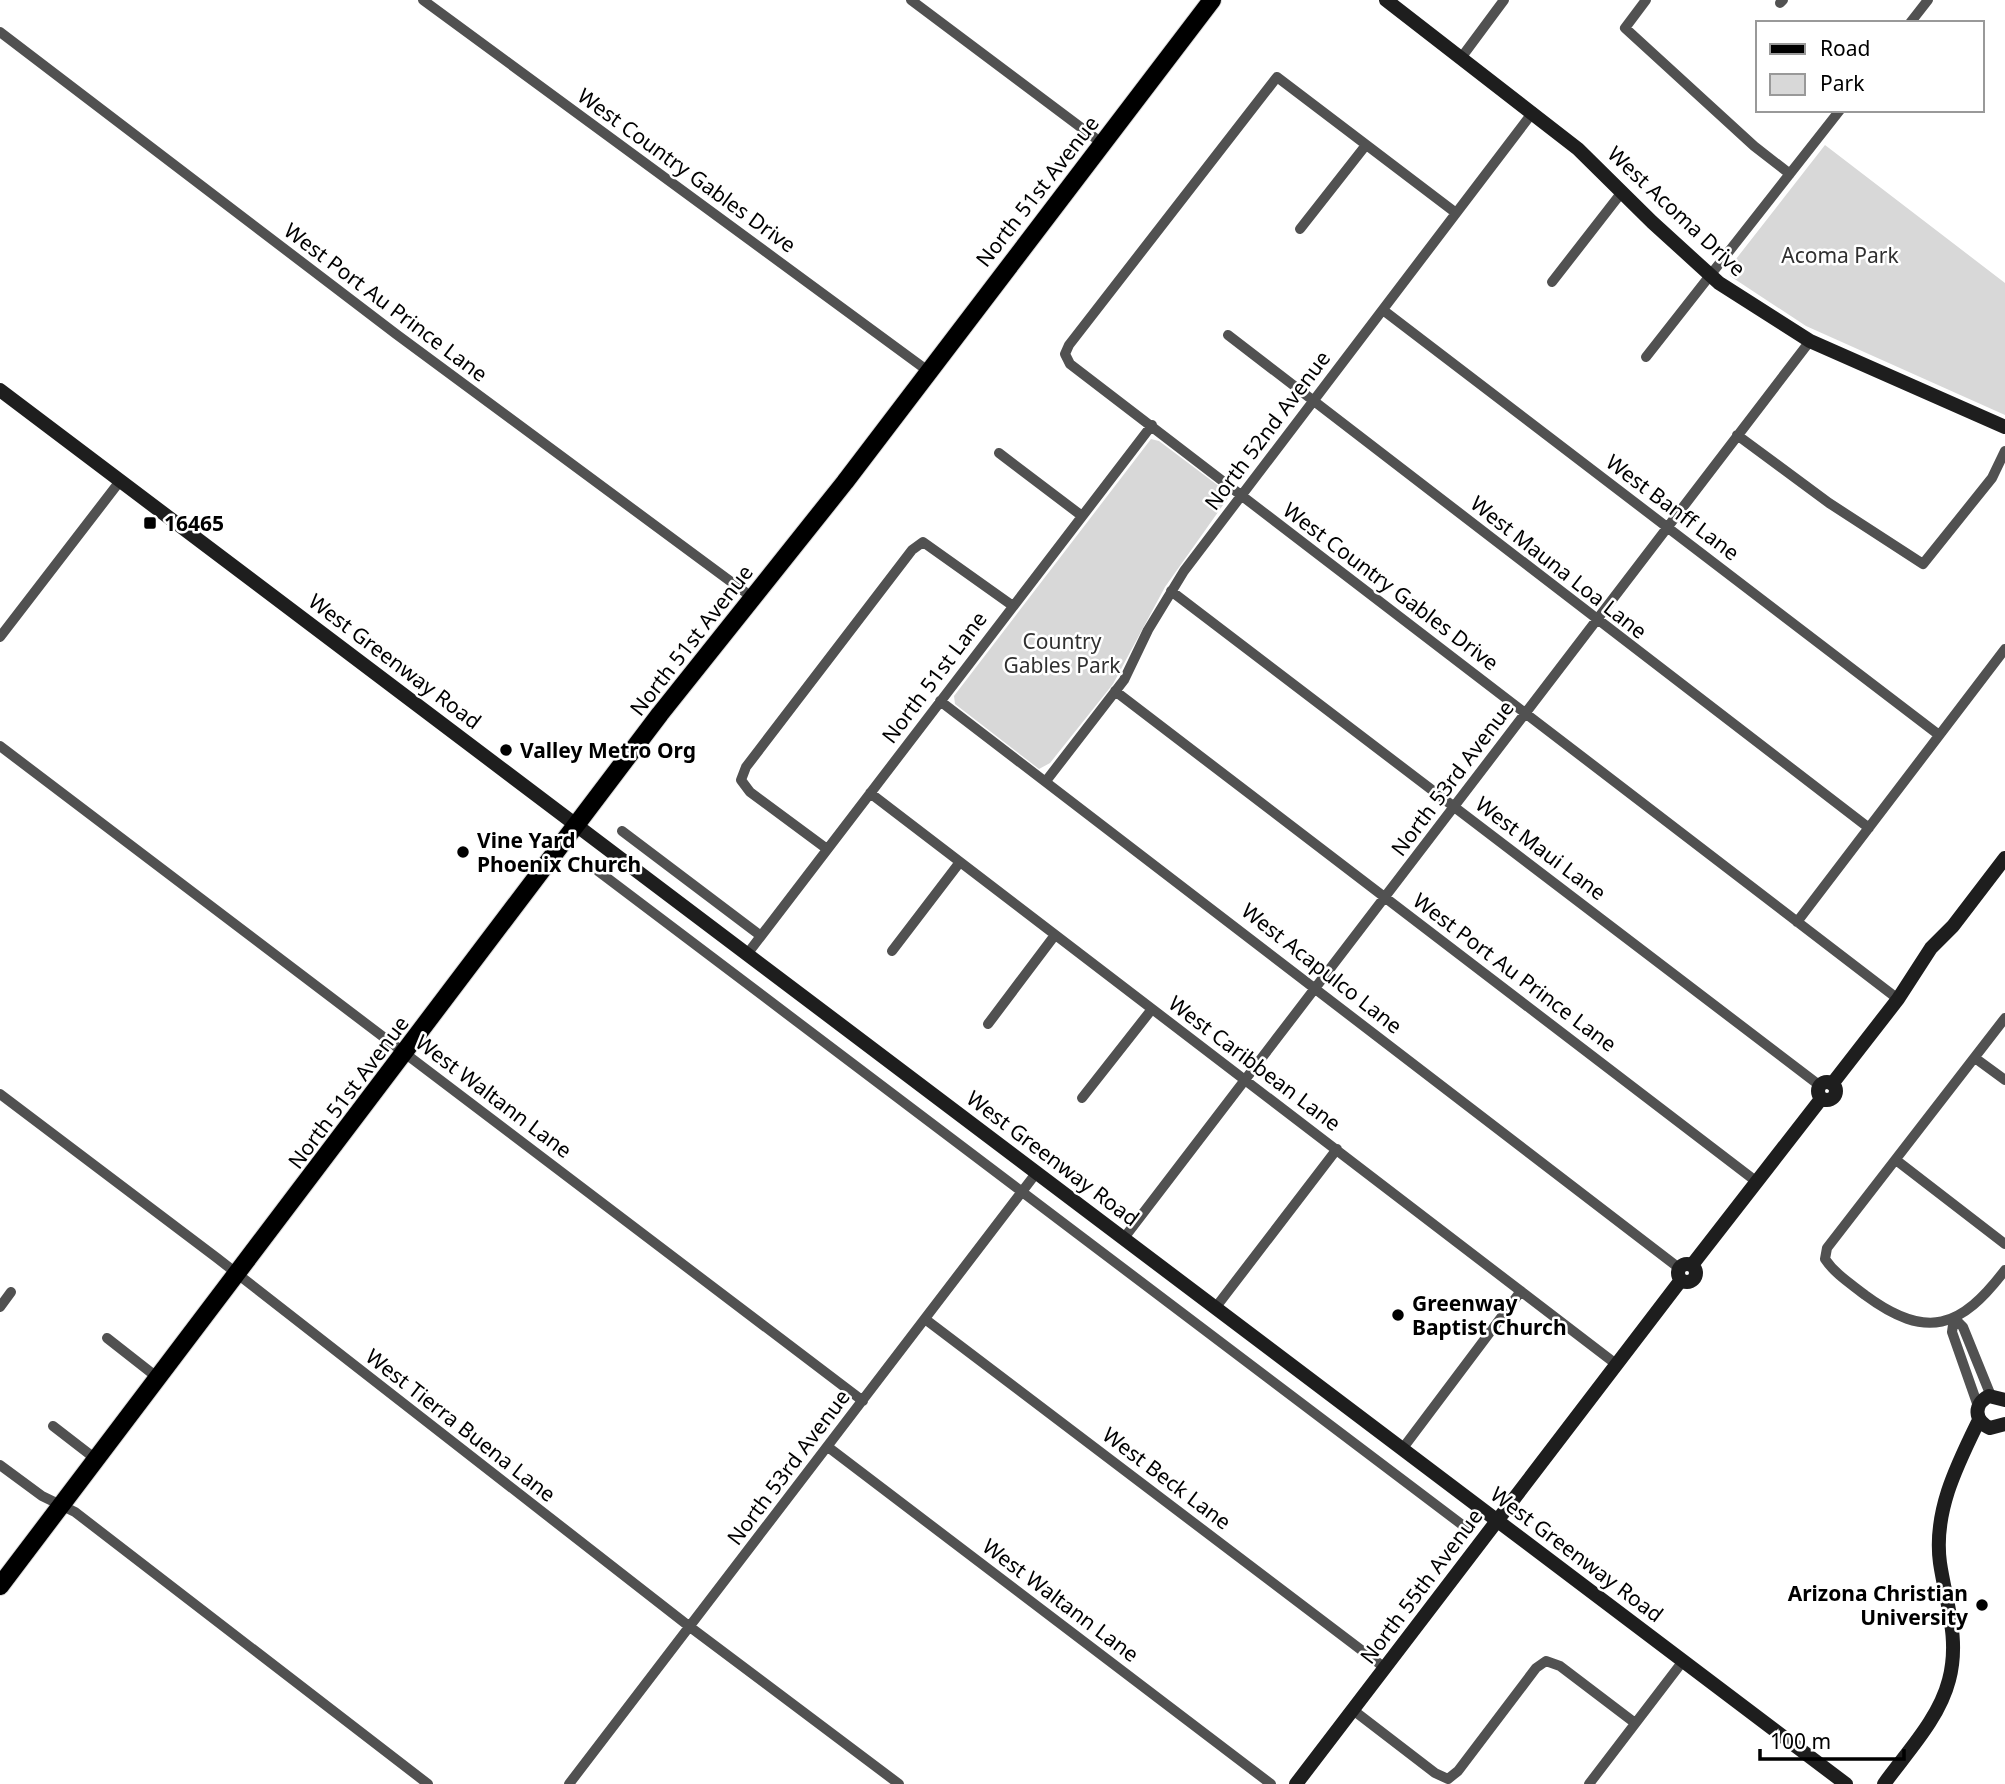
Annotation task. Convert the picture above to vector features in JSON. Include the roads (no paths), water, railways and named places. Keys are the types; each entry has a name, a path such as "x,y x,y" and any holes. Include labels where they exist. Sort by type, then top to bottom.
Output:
{"main road":[{"name":"North 51st Avenue","path":"0,1586 406,1053 576,824 1212,0"},
{"name":"West Acoma Drive","path":"1386,0 1578,149 1710,275 1810,341 2005,427"},
{"name":"West Greenway Road","path":"0,390 1846,1784"},
{"name":"North 55th Avenue","path":"1296,1784 1684,1271 1757,1182 1824,1089 1931,962 1953,926 2005,858"},
{"path":"1884,1784 1940,1706 1949,1681 1954,1642 1939,1538 1944,1501 1966,1453 1989,1420 1999,1395"}],"street":[{"name":"West Country Gables Drive","path":"424,0 928,371"},
{"path":"911,0 1103,144"},
{"path":"1461,58 1504,0"},
{"path":"1646,0 1625,28 1754,146 1790,174"},
{"path":"1912,21 1928,0"},
{"name":"West Port Au Prince Lane","path":"0,32 396,334 753,598"},
{"name":"West Country Gables Drive","path":"1366,145 1277,77 1069,345 1065,354 1070,364 1898,999"},
{"name":"North 52nd Avenue","path":"1046,781 1135,663 1148,630 1171,591 1241,494 1533,112"},
{"path":"1646,357 1838,112"},
{"path":"1300,229 1366,145 1456,213"},
{"path":"1552,282 1622,192"},
{"name":"West Banff Lane","path":"1383,310 1938,735"},
{"name":"West Mauna Loa Lane","path":"1228,335 1596,621 1869,828"},
{"name":"North 53rd Avenue","path":"1124,1238 1810,341"},
{"name":"North 51st Lane","path":"748,953 1152,425"},
{"path":"1737,435 1829,503 1923,564 1992,478 2005,451"},
{"path":"999,453 1082,516"},
{"path":"0,637 120,481"},
{"path":"827,849 750,792 741,780 746,767 912,550 923,541 1013,606"},
{"name":"West Maui Lane","path":"1171,591 1824,1089"},
{"path":"1797,922 2005,649"},
{"name":"West Port Au Prince Lane","path":"1115,691 1757,1182"},
{"name":"West Acapulco Lane","path":"940,701 1684,1271"},
{"name":"West Waltann Lane","path":"0,747 863,1401"},
{"name":"West Caribbean Lane","path":"870,793 1616,1364"},
{"path":"622,831 761,936"},
{"path":"892,951 960,862"},
{"path":"598,871 1465,1527"},
{"path":"988,1024 1055,935"},
{"path":"783,1011 798,991"},
{"path":"1082,1098 1152,1009"},
{"path":"2005,1018 1828,1248 1825,1259 1833,1270 1893,1315 1913,1322 1954,1318 1974,1307 2005,1270"},
{"path":"1975,1058 2005,1080"},
{"name":"West Tierra Buena Lane","path":"0,1094 690,1627 898,1784"},
{"path":"1216,1307 1337,1149"},
{"path":"1896,1160 2005,1244"},
{"name":"North 53rd Avenue","path":"569,1784 1037,1172"},
{"path":"1402,1448 1521,1291"},
{"path":"0,1307 12,1292"},
{"path":"1954,1318 1952,1332 1968,1358 1999,1395"},
{"name":"West Beck Lane","path":"925,1319 1385,1668"},
{"path":"107,1338 158,1378"},
{"path":"1269,1377 1283,1358"},
{"path":"1968,1358 1989,1420"},
{"path":"52,1426 97,1460"},
{"name":"West Waltann Lane","path":"828,1447 1271,1784"},
{"path":"0,1465 42,1496 75,1512 428,1784"},
{"path":"1353,1710 1435,1773 1448,1779 1458,1771 1536,1668 1546,1661 1560,1667 1635,1723"},
{"path":"1588,1784 1683,1661"}],"place":[{"name":"16465","path":"150,523"},
{"name":"Valley Metro Org","path":"506,750"},
{"name":"Vine Yard Phoenix Church","path":"463,852"},
{"name":"Greenway Baptist Church","path":"1398,1315"},
{"name":"Arizona Christian University","path":"1982,1605"}],"park label":[{"name":"Acoma Park","path":"1840,255"},
{"name":"Country Gables Park","path":"1062,653"}]}
